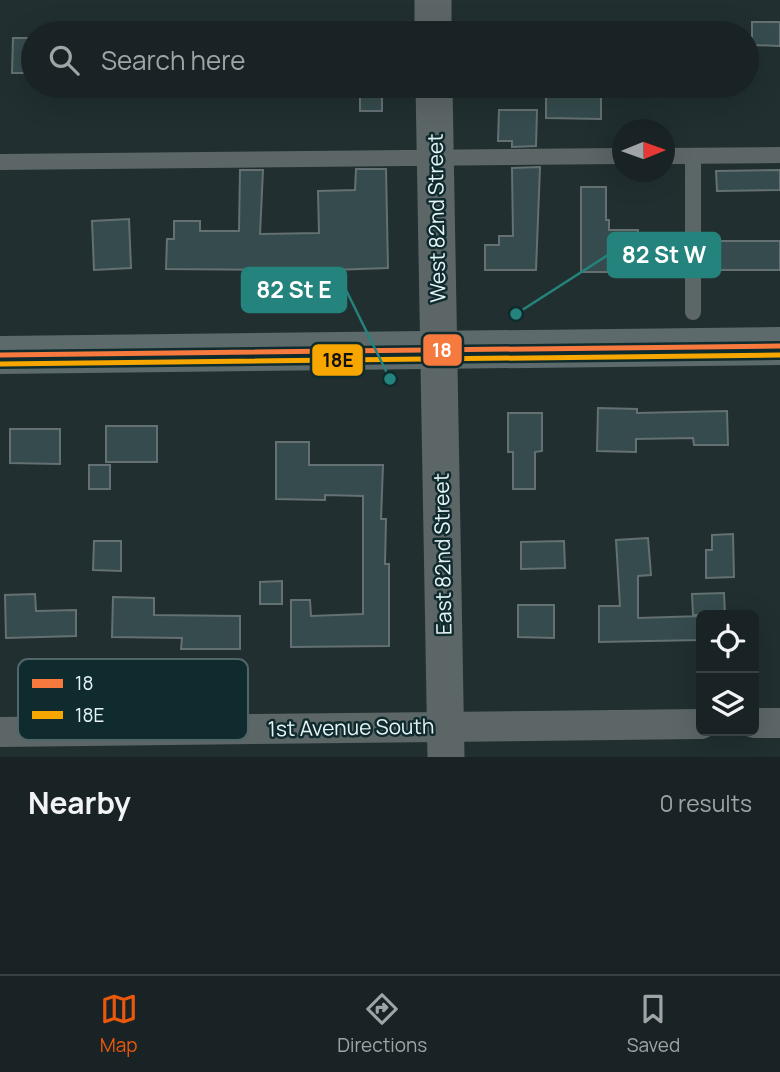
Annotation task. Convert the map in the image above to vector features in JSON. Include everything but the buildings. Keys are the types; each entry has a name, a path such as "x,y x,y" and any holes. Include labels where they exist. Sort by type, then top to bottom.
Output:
{"main road":[{"path":"0,355 780,346"}],"street":[{"path":"433,0 433,21"},
{"name":"West 82nd Street","path":"434,98 439,351"},
{"name":"East 82nd Street","path":"439,351 446,742"},
{"path":"759,723 780,723"},
{"name":"1st Avenue South","path":"248,738 446,742 696,724"},
{"name":"1st Avenue South","path":"0,732 18,732"}],"lane":[{"path":"675,156 780,155"},
{"path":"0,162 612,156"},
{"path":"693,156 693,312"}],"transit line":[{"name":"18","path":"0,355 780,346"},
{"name":"18E","path":"0,364 780,355"}],"place":[{"name":"82 St W","path":"516,314"},
{"name":"82 St E","path":"390,379"}]}
